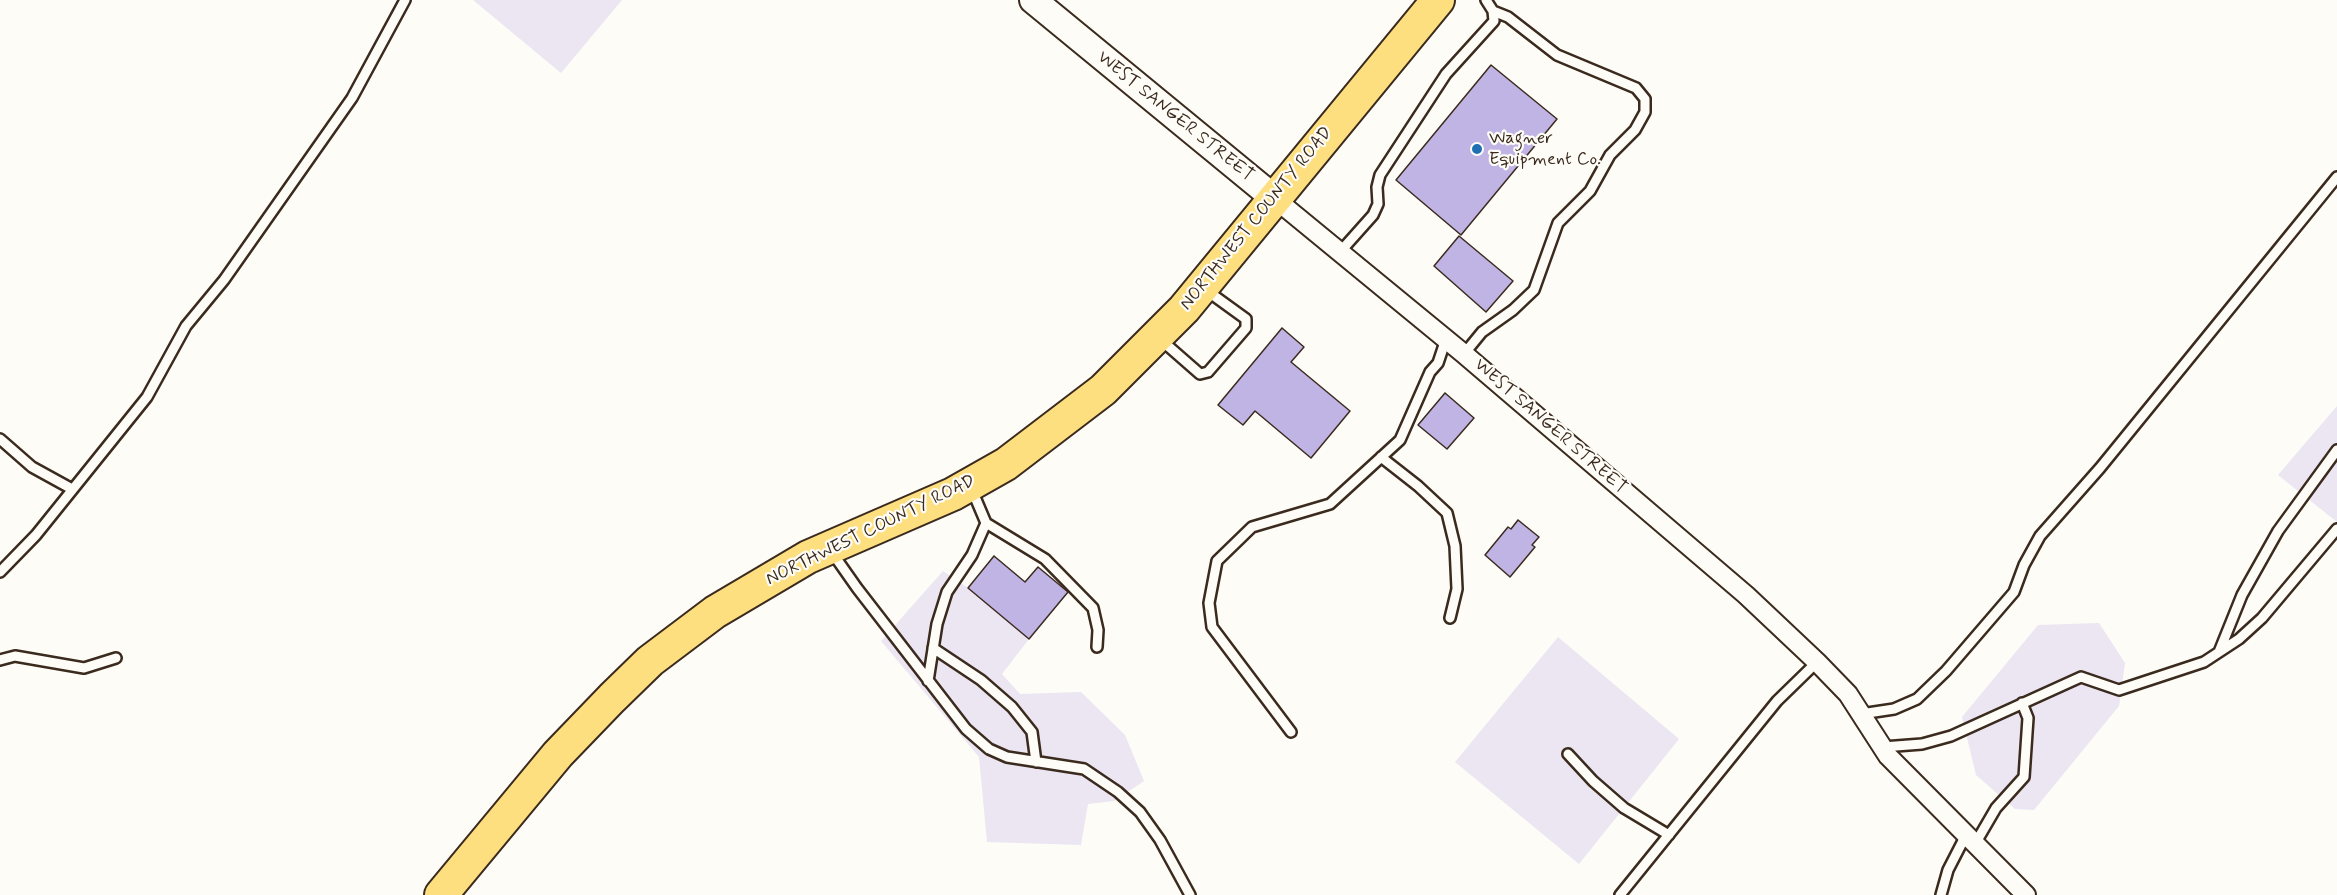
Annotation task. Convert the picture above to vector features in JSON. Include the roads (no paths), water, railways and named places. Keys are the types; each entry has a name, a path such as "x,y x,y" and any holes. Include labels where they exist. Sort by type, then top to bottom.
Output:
{"highway":[{"name":"NORTHWEST COUNTY ROAD","path":"441,895 558,754 650,662 715,612 769,578 829,548 970,485 1006,464 1103,390 1157,337 1202,287 1438,0"}],"main road":[{"name":"WEST SANGER STREET","path":"1034,0 1274,198"}],"street":[{"name":"WEST SANGER STREET","path":"1274,198 1464,354 1746,595 1848,694 1888,756 2026,895"}],"lane":[{"path":"0,572 36,535 147,397 186,326 224,280 352,98 405,0"},
{"path":"1340,252 1373,215 1378,204 1377,187 1380,176 1446,74 1494,21 1493,11 1486,0"},
{"path":"1464,354 1482,332 1513,310 1534,290 1558,223 1590,191 1610,154 1635,130 1645,112 1645,99 1636,88 1557,56 1508,17 1493,11"},
{"path":"1861,714 1894,709 1917,699 1946,670 2014,592 2024,565 2040,536 2100,468 2337,177"},
{"path":"1157,337 1200,374 1208,372 1246,328 1246,318 1202,287"},
{"path":"1291,732 1212,627 1209,603 1217,561 1252,527 1330,504 1400,440 1430,372 1438,363 1446,339"},
{"path":"0,439 32,467 72,489"},
{"path":"2219,652 2242,595 2278,531 2337,450"},
{"path":"1381,457 1418,486 1447,513 1455,546 1457,589 1450,618"},
{"path":"970,485 986,523 1046,559 1093,608 1098,630 1097,647"},
{"path":"928,681 937,624 947,591 972,555 986,523"},
{"path":"1883,747 1922,744 1951,735 2081,676 2119,690 2204,662 2239,639 2262,618 2337,529"},
{"path":"829,548 966,729 989,749 1007,757 1084,769 1118,792 1140,812 1160,840 1190,895"},
{"path":"933,648 981,680 1012,707 1032,732 1036,762"},
{"path":"0,660 15,656 84,668 116,658"},
{"path":"1620,895 1777,701 1817,662"},
{"path":"1941,895 1948,870 1996,808 2024,777 2028,718 2022,703"},
{"path":"1568,754 1593,781 1624,808 1669,835"}],"place":[{"name":"Wagner Equipment Co.","path":"1477,149"}]}
